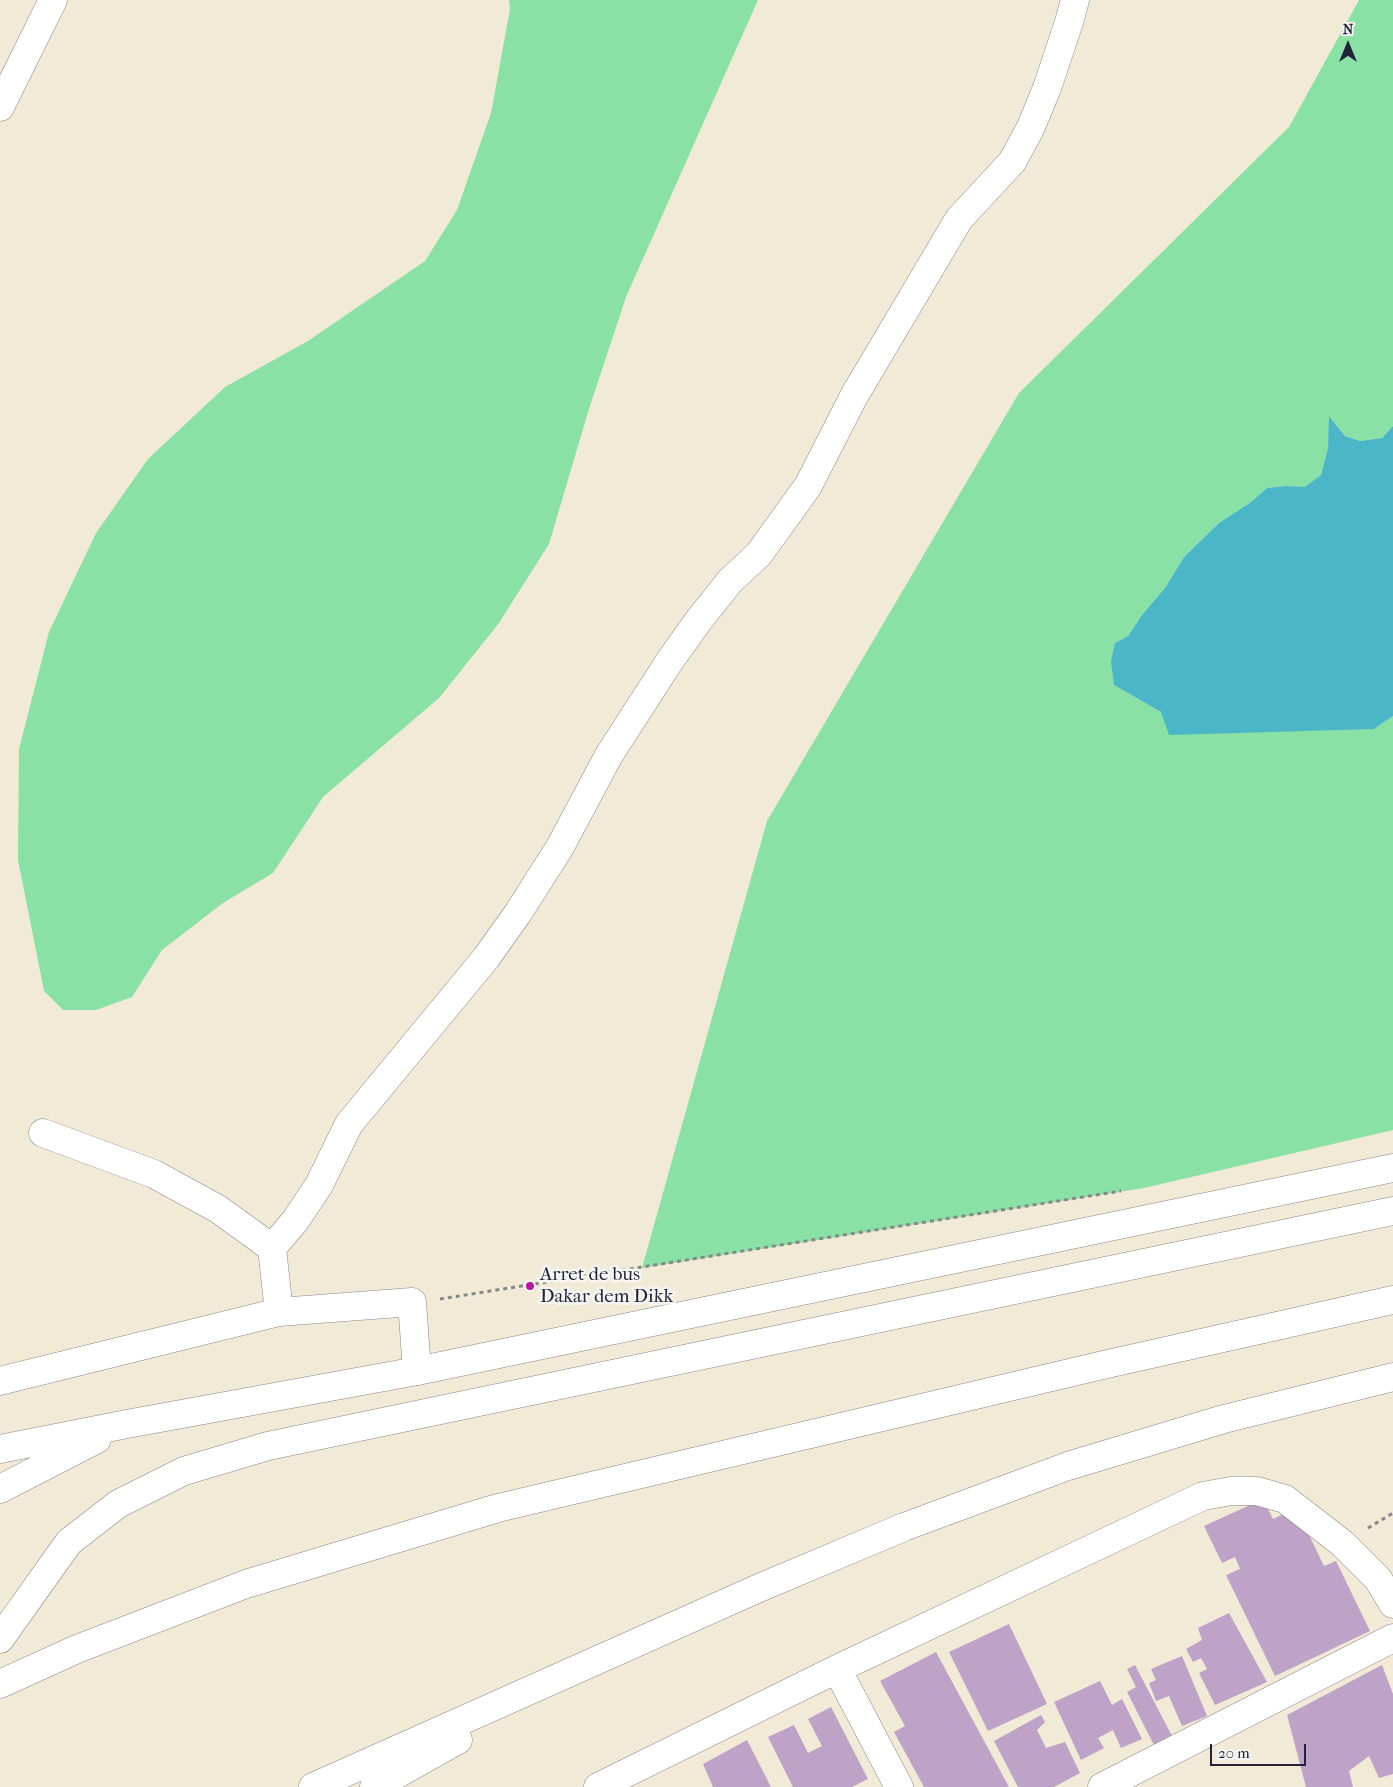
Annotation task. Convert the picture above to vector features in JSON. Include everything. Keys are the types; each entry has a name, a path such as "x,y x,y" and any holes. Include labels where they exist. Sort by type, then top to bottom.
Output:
{"main road":[{"path":"0,107 53,0"},
{"path":"279,1312 272,1248 295,1221 319,1185 348,1124 486,958 518,914 560,847 609,755 674,655 730,581 760,554 808,486 854,396 959,219 1012,162 1030,129 1047,88 1070,22 1075,0"},
{"path":"43,1132 154,1174 218,1209 272,1248"},
{"path":"0,1449 416,1371 1393,1168"},
{"path":"0,1639 69,1542 118,1504 184,1471 268,1446 1393,1211"},
{"path":"0,1684 77,1649 246,1584 498,1508 1103,1365 1393,1300"},
{"path":"0,1381 279,1312 412,1302 416,1371"},
{"path":"313,1787 759,1588 904,1527 1068,1466 1224,1419 1393,1377"},
{"path":"0,1489 127,1424"},
{"path":"598,1787 837,1668 1203,1496 1231,1491 1257,1491 1285,1499 1343,1544 1378,1579 1393,1604"},
{"path":"1102,1787 1146,1777 1393,1638"},
{"path":"374,1787 616,1652"},
{"path":"837,1668 899,1787"}],"path":[{"path":"412,1302 530,1286 1124,1191"}],"green space":[{"path":"509,0 758,0 626,297 588,412 549,544 499,623 439,698 323,797 273,873 223,903 162,950 132,997 96,1010 63,1010 44,991 18,860 19,749 49,632 96,533 148,459 225,387 308,341 425,261 457,210 491,113 510,9"},
{"path":"1359,0 1393,0 1393,426 1382,438 1360,441 1345,436 1330,417 1328,448 1321,475 1305,488 1285,486 1267,488 1251,502 1219,523 1184,557 1165,588 1142,615 1128,636 1115,643 1114,685 1161,712 1374,729 1393,716 1393,1130 1144,1188 642,1268 767,821 1019,393 1289,127"}],"water":[{"path":"1329,416 1345,436 1360,441 1382,438 1393,426 1393,716 1374,729 1169,735 1161,712 1114,685 1111,661 1115,643 1128,636 1142,615 1165,588 1184,557 1219,523 1251,502 1267,488 1285,486 1305,487 1321,475 1328,448"}],"building":[{"path":"1263,1499 1273,1519 1296,1508 1324,1566 1336,1561 1370,1631 1275,1676 1226,1575 1240,1569 1235,1557 1222,1563 1204,1526"},
{"path":"1229,1613 1267,1682 1215,1705 1199,1673 1207,1669 1201,1658 1193,1662 1186,1649 1202,1640 1198,1628"},
{"path":"1009,1624 1047,1704 988,1731 949,1652"},
{"path":"936,1652 1009,1787 924,1787 894,1732 905,1726 880,1681"},
{"path":"1182,1656 1207,1716 1182,1726 1169,1696 1156,1701 1149,1683 1156,1680 1151,1669"},
{"path":"1135,1665 1172,1736 1154,1745 1127,1692 1136,1687 1127,1669"},
{"path":"1382,1665 1393,1694 1393,1774 1379,1778 1369,1756 1349,1771 1353,1787 1306,1787 1287,1715"},
{"path":"1100,1681 1112,1705 1122,1699 1142,1739 1121,1748 1113,1730 1098,1738 1104,1748 1081,1760 1054,1702"},
{"path":"831,1707 868,1779 852,1787 793,1787 768,1737 794,1725 808,1753 822,1746 808,1719"},
{"path":"1041,1715 1045,1722 1037,1730 1046,1748 1065,1742 1080,1773 1054,1787 1018,1787 994,1741"},
{"path":"747,1740 771,1787 713,1787 703,1764"}],"place":[{"name":"Arret de bus Dakar dem Dikk","path":"530,1286"}]}
